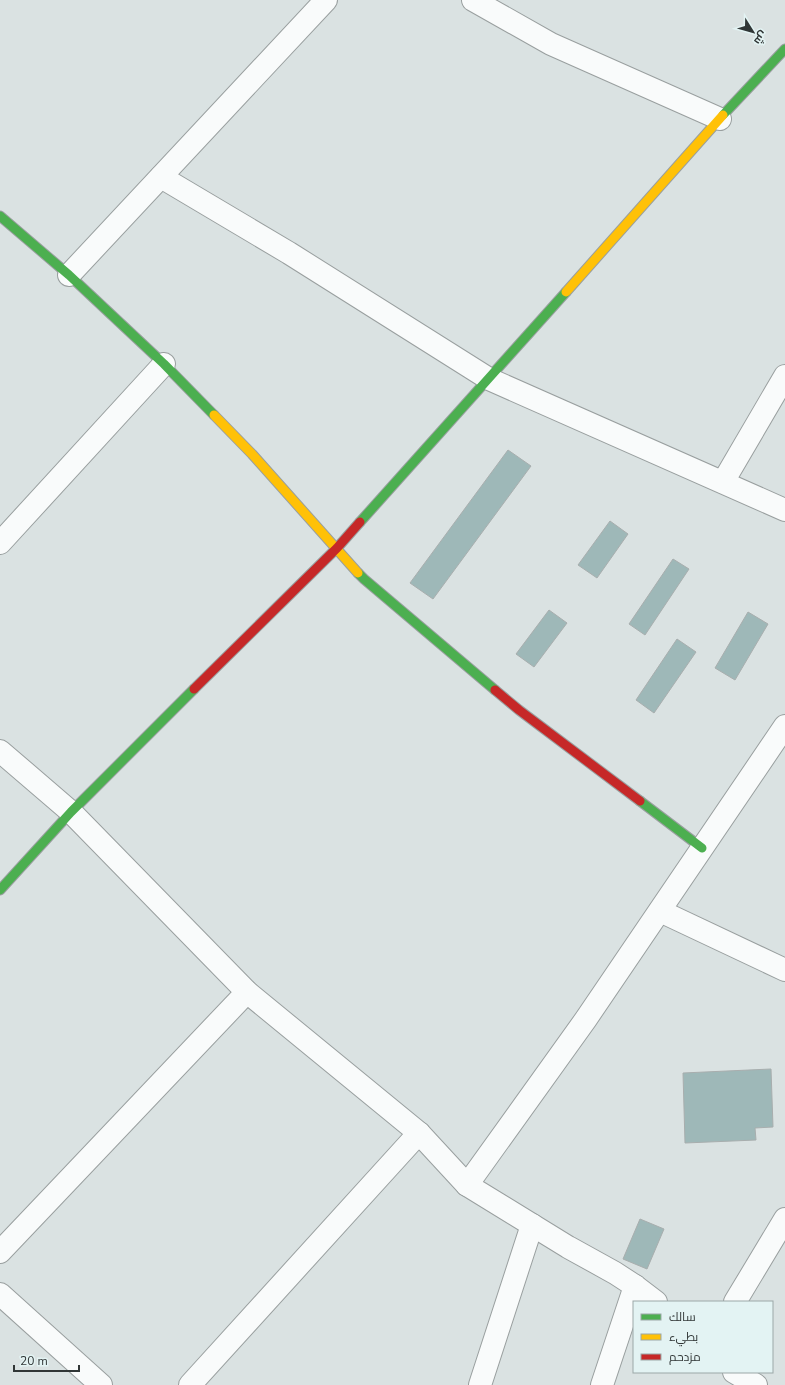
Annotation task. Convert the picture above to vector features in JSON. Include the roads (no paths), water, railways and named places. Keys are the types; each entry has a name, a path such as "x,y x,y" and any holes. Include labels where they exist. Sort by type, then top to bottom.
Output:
{"street":[{"path":"69,275 326,0"},
{"path":"473,0 551,44 720,120"},
{"path":"0,890 71,812 337,548 785,49"},
{"path":"161,177 289,254 489,379 785,510"},
{"path":"0,216 69,275 164,364 252,454 364,579 519,710 702,848"},
{"path":"0,544 164,364"},
{"path":"723,482 785,376"},
{"path":"467,1185 586,1019 785,726"},
{"path":"0,751 71,812 247,992 419,1133 467,1185 635,1286 655,1301"},
{"path":"660,911 785,970"},
{"path":"0,1252 247,992"},
{"path":"190,1385 419,1133"},
{"path":"736,1301 785,1219"},
{"path":"480,1385 532,1225"},
{"path":"602,1385 635,1286"},
{"path":"0,1294 101,1385"},
{"path":"727,1385 733,1373"},
{"path":"736,1373 756,1385"}]}
